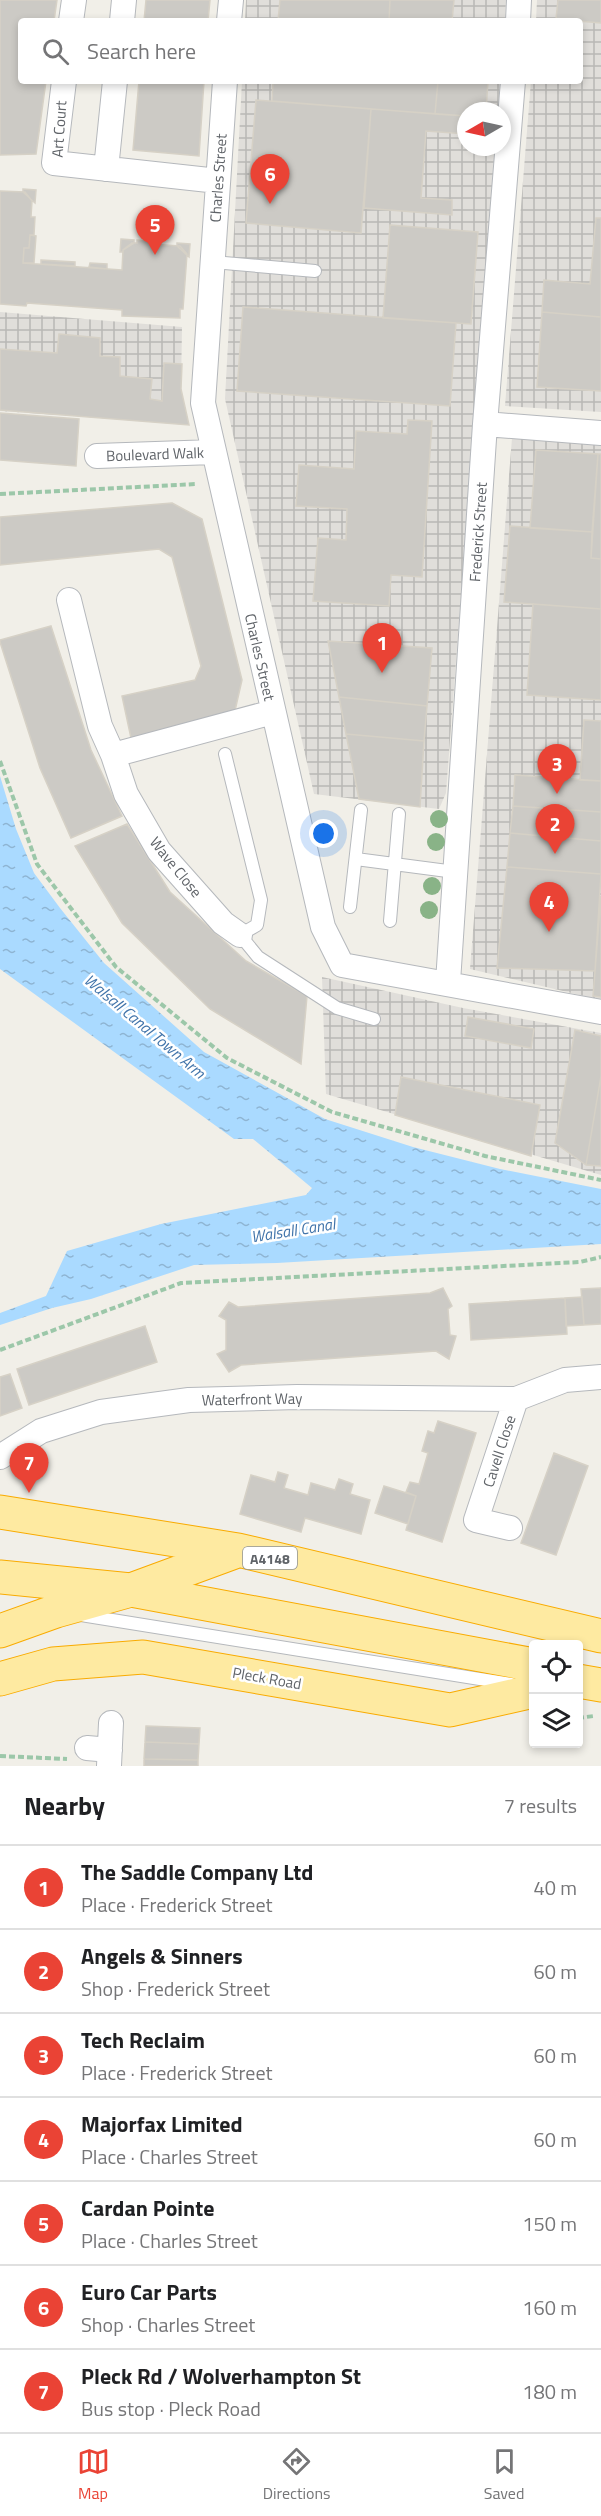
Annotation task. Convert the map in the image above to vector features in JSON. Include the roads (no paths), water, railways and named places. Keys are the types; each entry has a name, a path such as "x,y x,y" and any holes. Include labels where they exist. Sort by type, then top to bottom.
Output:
{"highway":[{"name":"A4148","path":"0,1512 238,1550 601,1636"},
{"name":"A4148","path":"6,1621 56,1611 130,1590 238,1550"},
{"name":"A4148","path":"0,1577 130,1590 529,1664"},
{"name":"Pleck Road","path":"0,1679 53,1664 143,1657 450,1710 529,1690"},
{"path":"583,1682 601,1685"}],"street":[{"path":"71,18 74,0"},
{"path":"122,18 124,0"},
{"path":"229,18 231,0"},
{"path":"518,18 519,0"},
{"name":"Art Court","path":"64,84 54,163 218,182"},
{"path":"106,169 115,84"},
{"name":"Charles Street","path":"225,84 203,403 323,927 342,965 448,982 601,1012"},
{"name":"Frederick Street","path":"448,982 485,424 513,84"},
{"path":"485,424 601,433"},
{"name":"Boulevard Walk","path":"97,456 214,452"},
{"name":"Wave Close","path":"69,600 100,726 126,794 159,851 223,923 240,935"},
{"path":"113,755 273,712"},
{"name":"Cavell Close","path":"510,1528 476,1520 516,1399 565,1380 601,1377"},
{"name":"Waterfront Way","path":"0,1457 41,1431 101,1412 189,1400 297,1397 516,1399"},
{"path":"104,1756 111,1723"}],"lane":[{"path":"213,262 315,271"},
{"path":"225,754 261,900 257,925 240,935 258,957 337,1008 374,1019"},
{"path":"350,907 361,810"},
{"path":"390,921 399,814"},
{"path":"356,859 455,872"},
{"path":"56,1611 529,1688"}],"water":[{"path":"0,776 16,829 34,873 104,963 204,1052 325,1119 413,1147 500,1169 601,1189 601,1244 277,1263 194,1265 91,1299 52,1308 0,1325 0,1313 46,1296 67,1251 161,1224 306,1195 312,1188 253,1139 234,1139 0,969"}],"place":[{"name":"Euro Car Parts","path":"270,204"},
{"name":"Cardan Pointe","path":"155,255"},
{"name":"The Saddle Company Ltd","path":"382,673"},
{"name":"Tech Reclaim","path":"557,794"},
{"name":"Angels & Sinners","path":"555,854"},
{"name":"Majorfax Limited","path":"549,932"},
{"name":"Pleck Rd / Wolverhampton St","path":"29,1493"}],"water label":[{"name":"Walsall Canal Town Arm","path":"145,1026"},
{"name":"Walsall Canal","path":"293,1230"}]}
